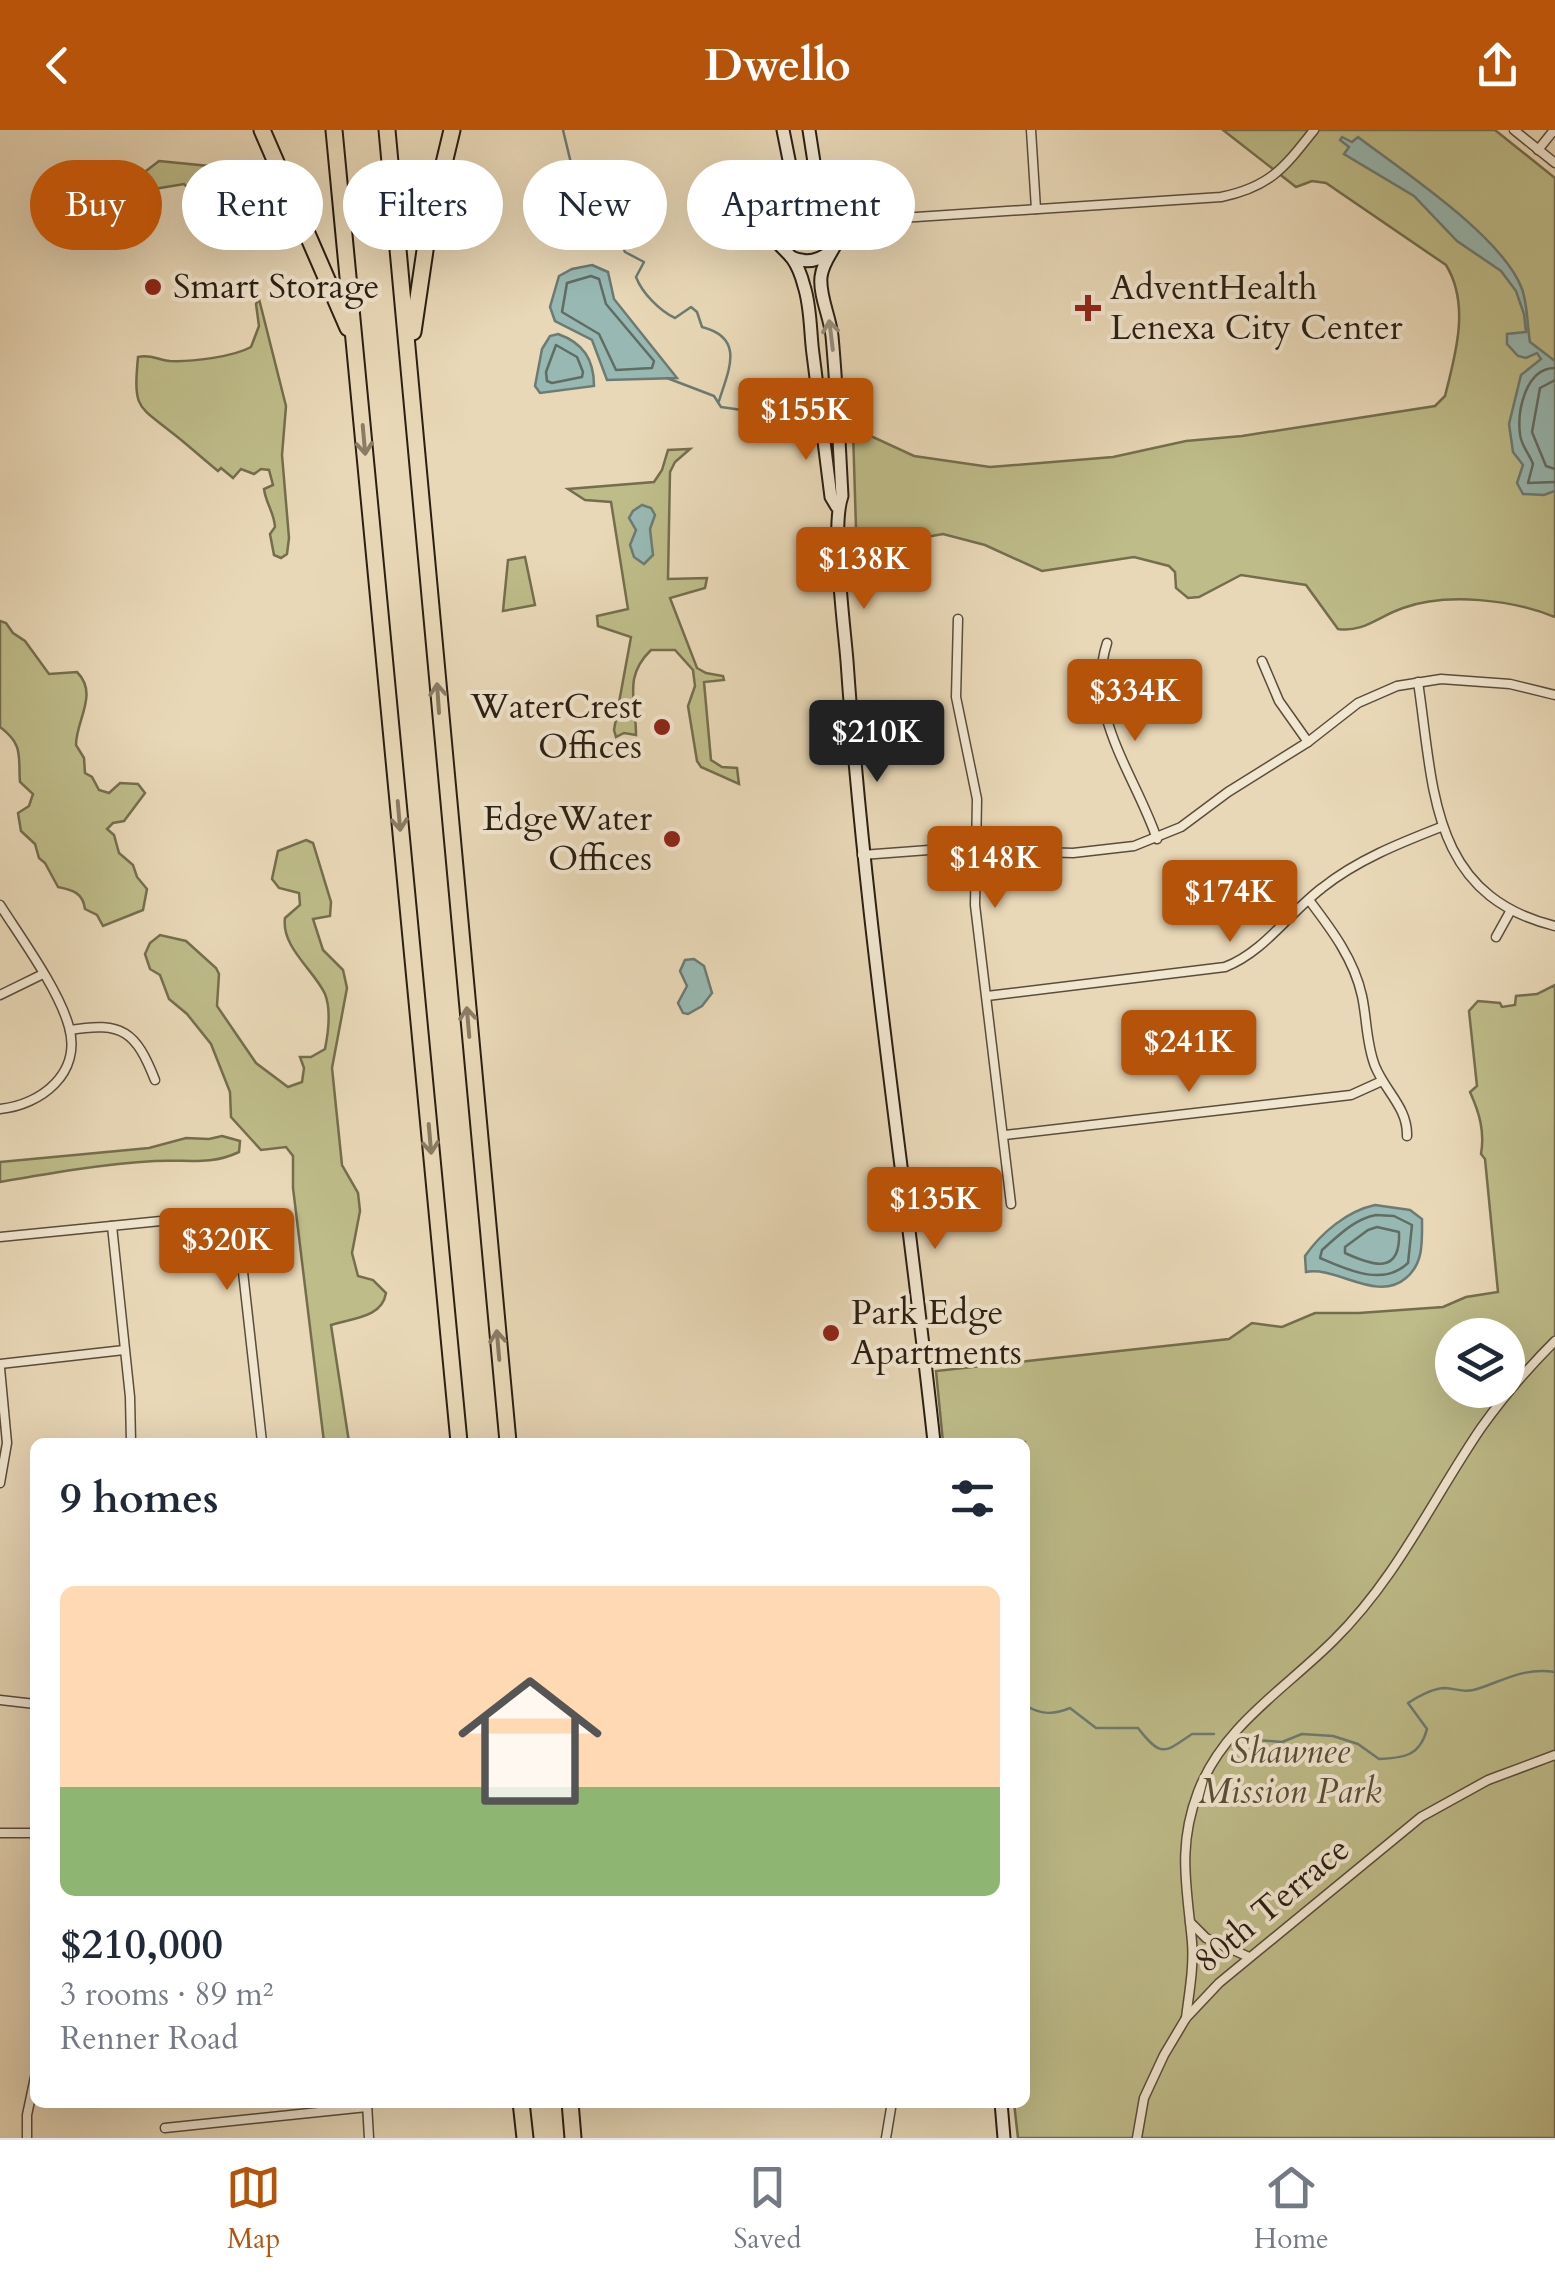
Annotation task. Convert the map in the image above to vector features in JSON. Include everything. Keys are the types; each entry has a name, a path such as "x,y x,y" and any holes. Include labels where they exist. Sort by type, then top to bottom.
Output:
{"highway":[{"path":"262,130 354,343"},
{"path":"334,130 459,1438"},
{"path":"388,130 508,1438"},
{"path":"410,358 428,230 452,130"},
{"path":"522,2108 524,2138"},
{"path":"571,2108 574,2138"}],"main road":[{"path":"783,130 790,160"},
{"path":"809,130 814,160"},
{"path":"784,250 791,257 807,296 831,497 837,508 862,855 911,1228 934,1438"},
{"path":"791,257 822,259 832,250"},
{"path":"833,250 820,278 832,332 842,496 837,508"},
{"path":"1002,2108 1004,2138"}],"street":[{"path":"1031,130 1036,209"},
{"path":"915,217 1220,197 1260,186 1282,171 1314,130"},
{"path":"1514,130 1555,164"},
{"path":"1538,150 1554,130"},
{"path":"958,619 956,697 977,800 975,905 1011,1204"},
{"path":"1107,643 1102,673 1108,730 1158,839"},
{"path":"1262,660 1279,702 1308,742"},
{"path":"862,855 909,850 1073,854 1124,848 1158,839 1204,812 1358,703 1397,686 1441,679 1510,684 1555,695"},
{"path":"1418,682 1441,827 1462,867 1489,896 1511,910 1555,926"},
{"path":"987,996 1225,968 1250,954 1308,900 1364,861 1441,827"},
{"path":"1308,900 1350,963 1362,997 1370,1051 1382,1081 1404,1114 1407,1136"},
{"path":"0,905 70,1030 67,1064 49,1091 30,1103 0,1109"},
{"path":"1496,937 1511,910"},
{"path":"0,996 42,974"},
{"path":"70,1030 108,1026 128,1033 138,1044 155,1080"},
{"path":"1004,1135 1350,1094 1382,1081"},
{"path":"0,1237 203,1219 222,1228 234,1241 242,1263 262,1438"},
{"path":"112,1226 131,1438"},
{"path":"1137,2138 1139,2117 1152,2078 1186,2018 1192,1958 1183,1868 1188,1825 1198,1793 1224,1743 1362,1610 1415,1538 1483,1426 1555,1341"},
{"path":"0,1483 8,1443 0,1366 124,1350"},
{"path":"0,1700 30,1703"},
{"name":"80th Terrace","path":"1186,2018 1249,1957 1421,1817 1488,1780 1555,1756"},
{"path":"0,1833 30,1832"},
{"path":"1189,1919 1206,1938 1249,1957"},
{"path":"27,2138 30,2101"},
{"path":"164,2128 341,2108"},
{"path":"367,2108 369,2138"},
{"path":"886,2138 891,2108"}],"green space":[{"path":"1223,130 1495,130 1555,178 1555,617 1500,602 1439,600 1403,608 1355,629 1338,629 1306,585 1241,575 1199,597 1188,598 1176,588 1175,572 1169,566 1134,557 1042,571 985,545 943,534 915,539 864,592 858,593 853,431 914,456 990,467 1113,457 1186,441 1435,406 1445,396 1459,329 1458,296 1446,265 1326,183 1312,181 1296,187"},
{"path":"162,161 182,163 182,184 162,188"},
{"path":"259,299 286,406 282,455 289,538 287,554 281,558 274,555 270,534 275,527 264,489 273,485 269,470 261,469 254,474 241,469 233,478 221,468 218,471 146,411 136,388 138,357 189,361 251,347 259,326"},
{"path":"690,449 670,472 668,579 707,578 705,588 670,598 697,668 723,676 724,680 704,682 711,760 722,767 737,768 739,784 701,767 697,761 688,706 695,686 693,670 675,650 651,650 642,660 633,690 636,735 624,733 616,737 614,730 631,637 598,626 597,616 628,609 611,502 585,500 568,489 654,482 668,450"},
{"path":"525,557 535,605 503,611 508,560"},
{"path":"0,621 25,641 49,674 77,672 83,680 86,698 76,745 84,758 85,773 99,790 109,793 120,783 138,784 145,793 124,821 107,829 114,835 119,853 133,865 147,889 143,910 103,926 97,915 85,909 80,896 58,887 39,858 35,844 21,831 18,813 29,806 33,794 20,782 16,745 0,727"},
{"path":"306,840 313,843 331,902 330,916 313,919 323,950 343,970 347,988 332,1068 342,1165 358,1193 360,1211 352,1253 358,1276 373,1280 386,1293 379,1308 331,1325 348,1438 324,1438 293,1188 293,1156 286,1147 261,1150 231,1117 230,1092 211,1044 169,999 160,975 150,969 145,954 160,935 186,941 216,968 217,1006 256,1063 288,1087 302,1082 304,1068 300,1057 311,1057 325,1049 328,1007 320,985 288,939 285,918 300,905 299,893 279,888 272,879 278,851"},
{"name":"Shawnee Mission Park","path":"1555,985 1555,2138 1018,2138 1015,2108 1030,2108 1030,1438 943,1438 936,1371 1229,1339 1252,1323 1282,1327 1315,1313 1443,1307 1466,1297 1498,1292 1485,1159 1481,1154 1482,1130 1470,1092 1477,1086 1469,1011 1478,1001 1500,1003 1502,1007 1515,1005 1516,996 1537,994"},
{"path":"222,1136 240,1141 239,1152 208,1160 116,1164 0,1182 0,1162 149,1148 186,1138"}],"water":[{"path":"1342,137 1352,142 1358,137 1425,187 1474,227 1511,269 1524,295 1530,342 1555,361 1555,491 1523,494 1517,483 1523,465 1513,452 1509,424 1521,375 1541,359 1537,353 1526,358 1518,356 1507,344 1507,334 1526,332 1516,291 1501,271 1457,241 1414,196 1344,154 1349,147 1340,140"},
{"path":"592,265 608,272 614,299 677,378 607,380 592,340 555,321 550,307 559,276"},
{"path":"558,334 585,353 594,386 540,393 535,386 542,349 550,336"},
{"path":"642,505 651,508 655,515 650,529 653,555 644,564 634,557 630,545 636,530 629,518"},
{"path":"694,959 704,966 712,993 702,1006 688,1014 683,1013 678,1003 687,986 680,971 685,960"},
{"path":"1375,1205 1410,1210 1422,1219 1419,1259 1406,1278 1382,1287 1306,1272 1305,1256 1327,1231 1354,1212"}],"waterway":[{"path":"563,130 588,234 622,245 625,252 644,262 636,277 663,311 675,318 691,307 702,327 715,332 729,347 729,366 719,401"},
{"path":"667,378 714,396 721,407 742,410 758,431 775,431 788,425"},
{"path":"1258,1740 1282,1742 1302,1734 1333,1736 1358,1744 1379,1759 1403,1756 1420,1745 1427,1729 1408,1703 1417,1698 1440,1688 1473,1690 1525,1673 1555,1672"},
{"path":"1030,1708 1047,1713 1070,1708 1096,1728 1138,1728 1153,1745 1164,1749 1192,1734 1214,1734"}],"place":[{"name":"Smart Storage","path":"153,287"},
{"name":"AdventHealth Lenexa City Center","path":"1088,308"},
{"name":"WaterCrest Offices","path":"662,727"},
{"name":"EdgeWater Offices","path":"672,839"},
{"name":"Park Edge Apartments","path":"831,1333"}]}
